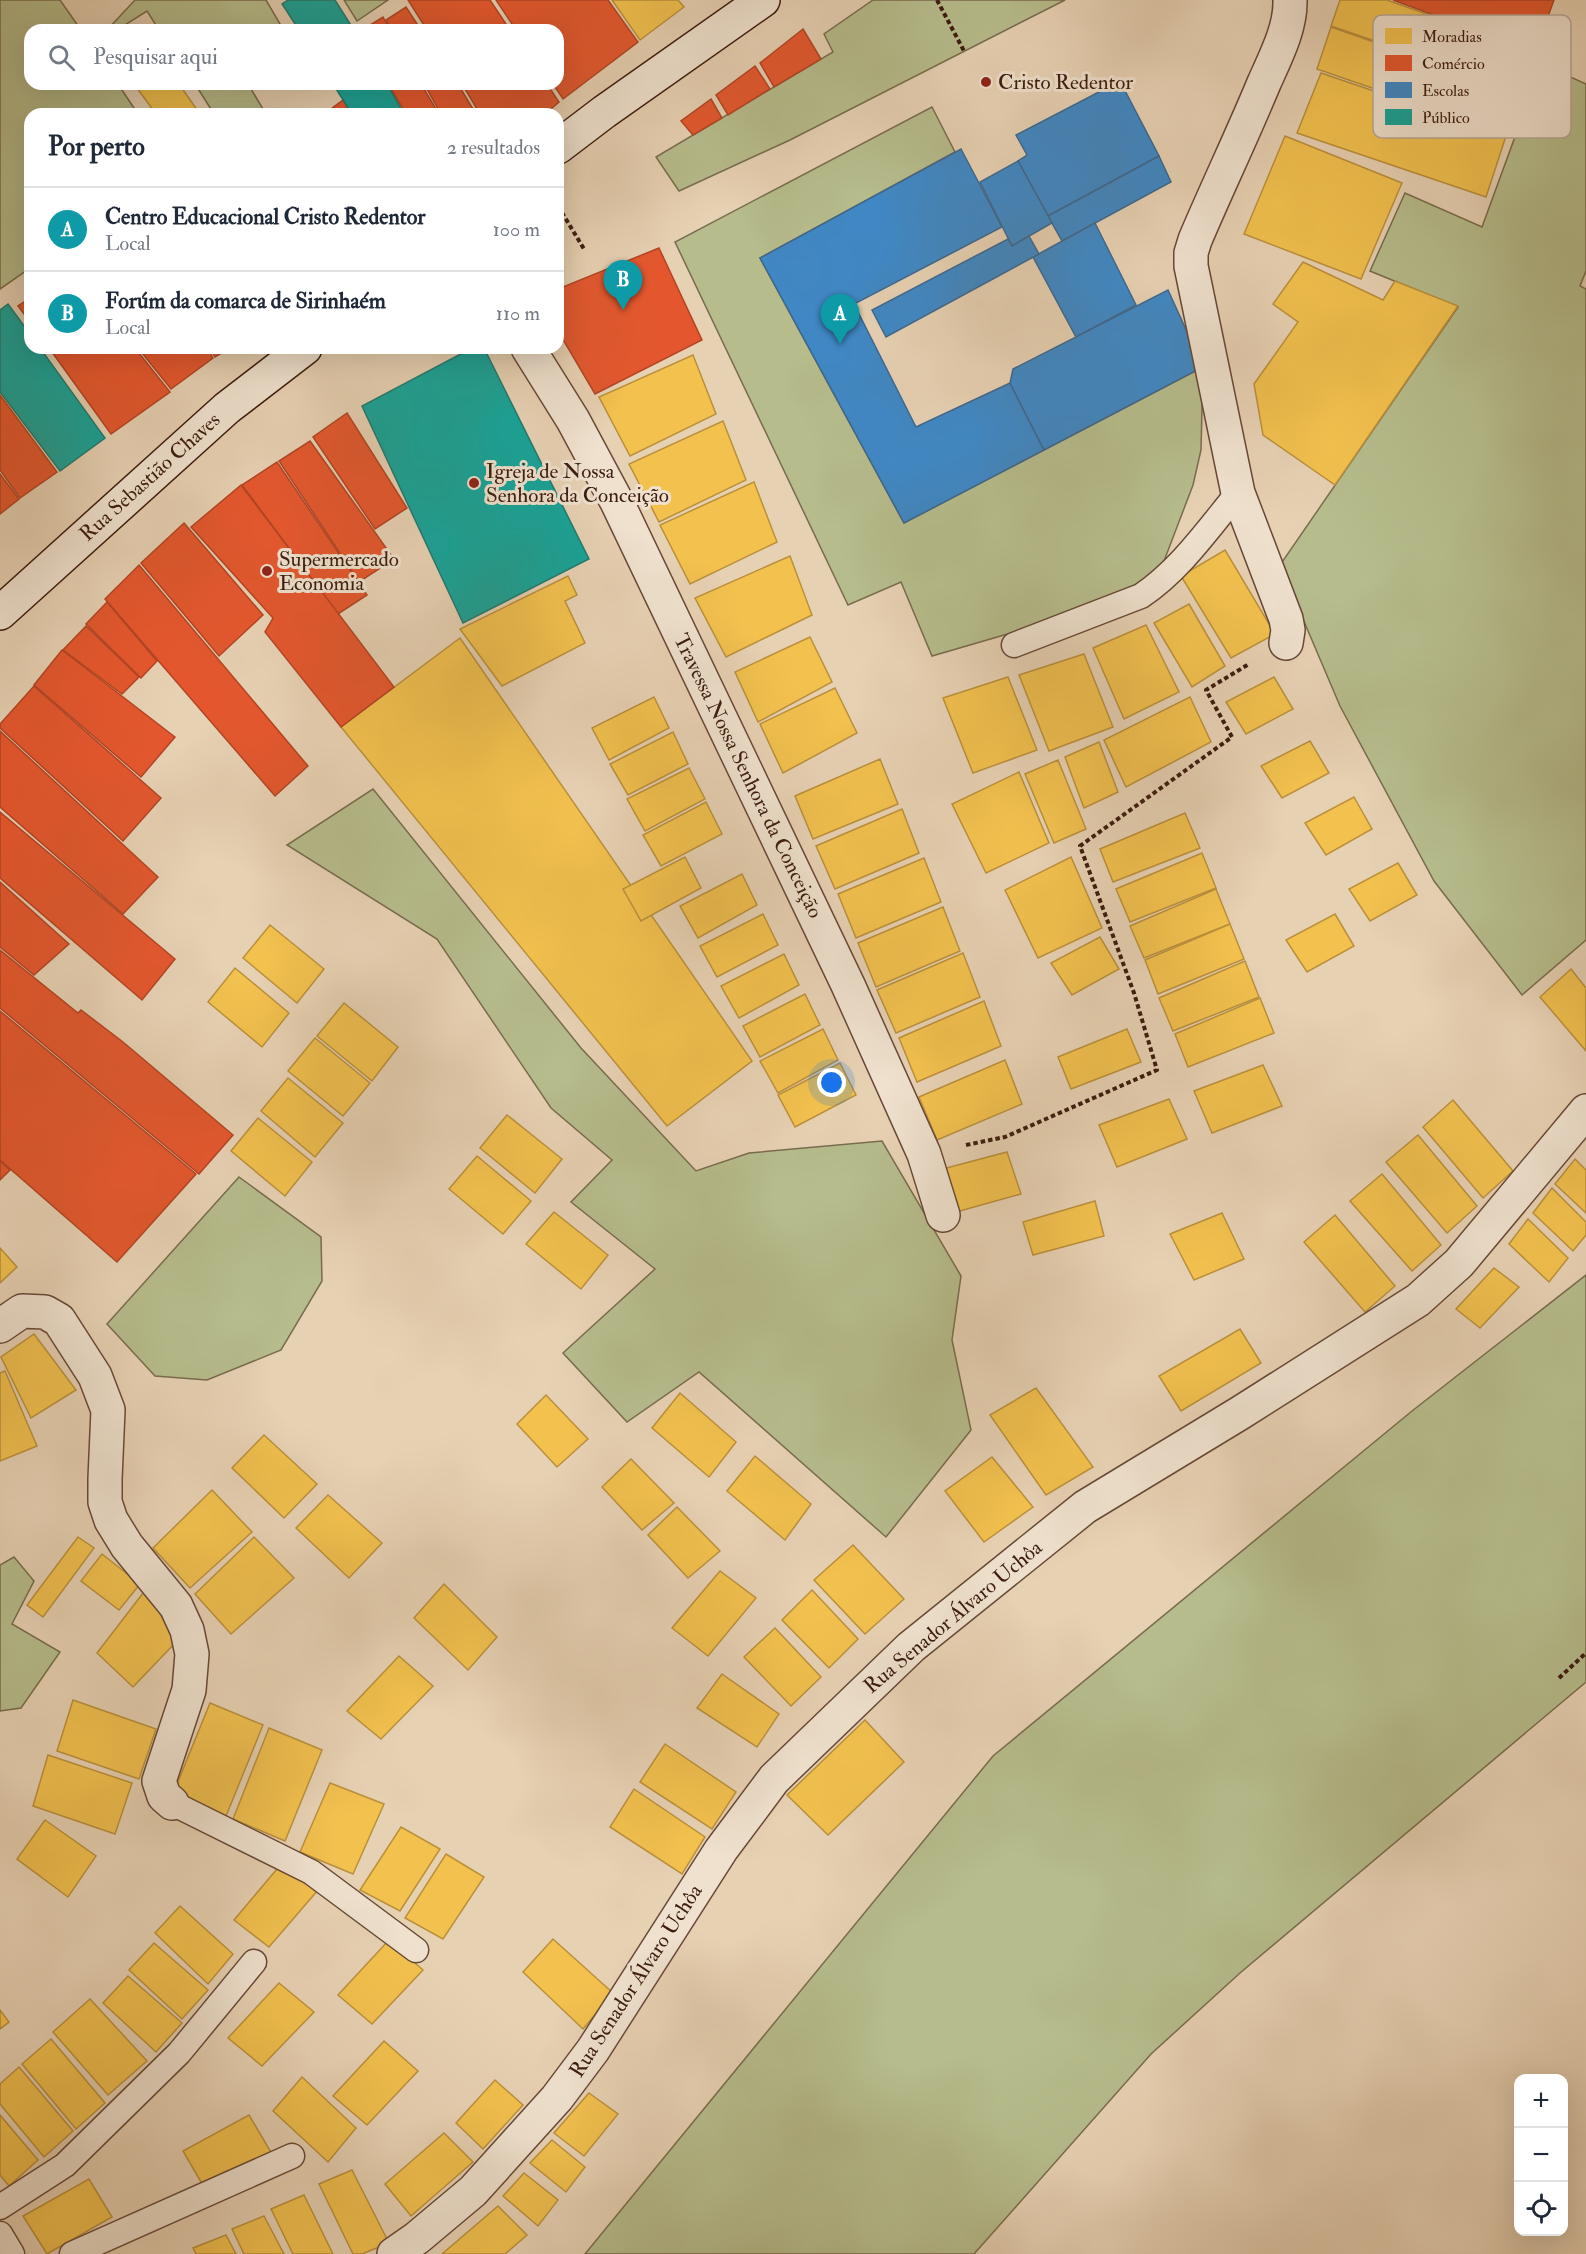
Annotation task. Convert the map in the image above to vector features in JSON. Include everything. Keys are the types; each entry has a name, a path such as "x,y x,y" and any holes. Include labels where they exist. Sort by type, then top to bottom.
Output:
{"street":[{"path":"564,142 603,112 763,0"},
{"path":"1286,643 1288,630 1286,619 1238,494 1191,266 1191,253 1270,68 1286,26 1290,0"},
{"name":"Rua Sebastião Chaves","path":"0,613 227,408 298,354"},
{"name":"Travessa Nossa Senhora da Conceição","path":"532,354 573,420 617,502 848,985 924,1154 943,1215"},
{"name":"Rua Senador Álvaro Uchôa","path":"394,2254 417,2238 473,2191 557,2098 593,2050 741,1822 774,1779 911,1647 1085,1507 1240,1413 1418,1300 1460,1263 1586,1111"},
{"path":"0,1326 22,1311 45,1312 59,1320 95,1376 104,1396 108,1410 105,1502 111,1520 127,1546 176,1606 187,1630 192,1654 189,1690 159,1781 164,1796 172,1803"}],"lane":[{"path":"1014,645 1149,591 1171,572 1238,494"},
{"path":"172,1803 311,1872 416,1950"},
{"path":"0,2207 65,2164 179,2053 254,1962"},
{"path":"72,2254 292,2156"},
{"path":"0,2234 12,2254"}],"path":[{"path":"937,0 964,51"},
{"path":"564,216 584,249"},
{"path":"924,1154 1005,1137 1157,1070 1134,993 1080,846 1232,737 1206,690 1286,643"},
{"path":"1559,1678 1586,1653"}],"green space":[{"path":"0,0 60,0 77,24 24,24 24,90 122,90 134,108 24,108 24,272 0,289"},
{"path":"135,0 266,0 280,24 155,24 147,11 126,24 113,24"},
{"path":"344,0 388,0 357,21"},
{"path":"873,0 1065,0 790,140 679,191 656,157 833,52 824,34"},
{"path":"1571,77 1586,84 1586,271 1580,286 1586,289 1586,940 1522,995 1434,881 1340,706 1280,565 1458,307 1370,271 1405,193 1482,227 1515,138 1571,138"},
{"path":"199,90 252,90 262,108 210,108"},
{"path":"932,107 955,152 760,258 904,523 1203,367 1201,450 1193,485 1156,582 1011,633 932,656 901,582 848,605 675,242"},
{"path":"373,789 581,1048 696,1171 749,1153 882,1141 961,1276 952,1340 971,1430 886,1537 699,1372 627,1422 563,1353 655,1269 571,1202 612,1160 551,1108 437,939 287,845"},
{"path":"239,1177 321,1237 322,1281 281,1350 207,1380 155,1376 107,1324"},
{"path":"1586,1275 1586,1682 1240,1973 1151,2054 974,2254 585,2254 993,1756 1412,1411"},
{"path":"14,1557 34,1581 12,1624 60,1652 21,1708 0,1711 0,1565"}],"building: Moradias":[{"path":"612,0 678,0 684,7 640,40"},
{"path":"1340,0 1387,0 1429,15 1373,15 1373,40 1331,26"},
{"path":"1331,27 1373,42 1373,88 1317,69"},
{"path":"1321,73 1373,91 1373,138 1505,138 1486,197 1297,133"},
{"path":"138,90 183,90 196,108 152,108"},
{"path":"1285,136 1402,183 1361,279 1244,234"},
{"path":"1303,262 1383,300 1395,281 1458,306 1335,485 1263,435 1254,384 1298,322 1273,304"},
{"path":"693,355 716,414 630,456 599,397"},
{"path":"723,421 746,480 659,522 629,464"},
{"path":"754,482 777,542 690,584 660,525"},
{"path":"1225,550 1275,634 1231,658 1181,576"},
{"path":"790,556 812,615 726,657 695,598"},
{"path":"568,576 577,595 565,601 585,643 502,686 460,629"},
{"path":"1189,604 1225,666 1192,687 1154,623"},
{"path":"1146,625 1179,692 1124,719 1093,648"},
{"path":"810,637 832,682 758,722 735,672"},
{"path":"460,638 752,1061 667,1126 341,727"},
{"path":"1084,654 1113,727 1049,751 1019,675"},
{"path":"1008,677 1037,750 973,773 943,698"},
{"path":"1274,677 1293,709 1246,734 1226,702"},
{"path":"835,688 857,733 783,773 760,724"},
{"path":"654,697 669,728 609,760 592,728"},
{"path":"1190,697 1211,742 1126,787 1104,740"},
{"path":"673,732 688,764 628,795 610,764"},
{"path":"1310,741 1329,773 1282,798 1261,766"},
{"path":"1099,742 1118,792 1084,808 1065,757"},
{"path":"880,759 898,804 813,839 795,796"},
{"path":"1058,760 1086,829 1054,843 1025,774"},
{"path":"689,768 705,799 645,831 627,799"},
{"path":"1019,772 1049,843 986,873 952,804"},
{"path":"1354,797 1372,829 1326,855 1305,823"},
{"path":"706,802 722,834 661,866 643,835"},
{"path":"902,809 919,853 835,889 816,846"},
{"path":"1185,813 1200,848 1113,882 1100,849"},
{"path":"1202,853 1216,888 1130,922 1116,889"},
{"path":"685,857 701,888 641,921 623,889"},
{"path":"1071,857 1102,928 1038,958 1005,890"},
{"path":"924,858 941,902 856,938 838,894"},
{"path":"1398,863 1417,895 1370,921 1349,889"},
{"path":"742,874 757,905 698,938 680,906"},
{"path":"1216,889 1230,924 1144,958 1130,926"},
{"path":"943,907 960,951 876,987 858,943"},
{"path":"763,914 778,945 717,977 700,946"},
{"path":"1335,914 1354,946 1307,972 1286,940"},
{"path":"1230,924 1244,959 1158,994 1145,960"},
{"path":"270,925 324,969 297,1003 243,958"},
{"path":"1100,937 1119,969 1072,995 1051,963"},
{"path":"963,953 980,997 896,1033 877,990"},
{"path":"784,954 799,985 739,1018 721,986"},
{"path":"1245,961 1259,997 1173,1031 1159,998"},
{"path":"235,968 289,1013 262,1047 208,1002"},
{"path":"1571,969 1586,988 1586,1051 1540,997"},
{"path":"805,994 820,1025 760,1057 743,1026"},
{"path":"1260,998 1274,1033 1188,1067 1175,1034"},
{"path":"984,1001 1001,1046 917,1082 899,1038"},
{"path":"344,1003 398,1047 372,1081 317,1036"},
{"path":"823,1029 838,1060 778,1093 760,1061"},
{"path":"1127,1029 1141,1062 1071,1089 1058,1057"},
{"path":"315,1038 370,1083 343,1116 288,1071"},
{"path":"1005,1060 1022,1104 937,1140 919,1097"},
{"path":"840,1063 856,1095 795,1127 778,1095"},
{"path":"1263,1065 1282,1106 1212,1133 1194,1091"},
{"path":"288,1078 343,1123 315,1157 261,1111"},
{"path":"1169,1099 1187,1139 1117,1167 1099,1125"},
{"path":"1453,1100 1513,1171 1483,1198 1423,1127"},
{"path":"507,1115 562,1159 535,1193 480,1148"},
{"path":"258,1118 312,1162 285,1196 231,1151"},
{"path":"1418,1135 1477,1206 1447,1233 1386,1162"},
{"path":"1007,1152 1021,1194 949,1214 935,1171"},
{"path":"477,1156 531,1201 503,1234 449,1189"},
{"path":"1575,1159 1586,1170 1586,1213 1555,1184"},
{"path":"1382,1174 1441,1245 1412,1271 1350,1201"},
{"path":"1552,1188 1586,1222 1586,1235 1573,1251 1533,1213"},
{"path":"1095,1201 1104,1236 1033,1255 1023,1222"},
{"path":"554,1212 608,1255 581,1289 526,1244"},
{"path":"1222,1213 1244,1259 1194,1280 1170,1234"},
{"path":"1335,1215 1395,1286 1365,1312 1304,1242"},
{"path":"1528,1219 1568,1258 1549,1282 1509,1244"},
{"path":"0,1248 17,1267 0,1283"},
{"path":"1494,1268 1519,1287 1480,1328 1456,1309"},
{"path":"1240,1329 1261,1363 1181,1411 1159,1376"},
{"path":"34,1334 76,1390 31,1418 1,1357"},
{"path":"5,1371 37,1446 0,1461 0,1373"},
{"path":"1036,1388 1093,1467 1046,1495 990,1415"},
{"path":"680,1393 736,1442 709,1477 652,1428"},
{"path":"546,1395 588,1439 557,1467 517,1424"},
{"path":"264,1435 317,1484 284,1518 232,1468"},
{"path":"755,1456 811,1504 785,1540 727,1491"},
{"path":"992,1457 1033,1507 984,1542 945,1491"},
{"path":"631,1459 674,1503 642,1530 602,1487"},
{"path":"212,1490 252,1532 190,1588 153,1548"},
{"path":"328,1495 382,1543 349,1578 296,1528"},
{"path":"677,1507 720,1551 688,1578 648,1535"},
{"path":"78,1537 94,1548 43,1617 27,1605"},
{"path":"254,1537 294,1578 231,1634 195,1594"},
{"path":"853,1545 904,1599 865,1634 814,1580"},
{"path":"102,1554 140,1584 119,1610 81,1581"},
{"path":"720,1571 756,1598 708,1656 672,1628"},
{"path":"444,1584 497,1637 468,1670 414,1618"},
{"path":"147,1588 175,1643 133,1687 97,1653"},
{"path":"812,1590 858,1639 829,1668 782,1620"},
{"path":"775,1628 821,1677 791,1706 744,1657"},
{"path":"399,1656 433,1686 381,1739 347,1711"},
{"path":"722,1674 779,1714 757,1747 697,1708"},
{"path":"73,1700 156,1729 139,1779 57,1751"},
{"path":"210,1703 263,1725 226,1816 173,1794"},
{"path":"865,1720 904,1762 828,1835 787,1795"},
{"path":"269,1728 322,1750 285,1841 233,1819"},
{"path":"665,1744 736,1792 712,1829 640,1782"},
{"path":"48,1755 132,1783 115,1834 33,1806"},
{"path":"330,1783 384,1804 353,1874 300,1852"},
{"path":"634,1789 705,1837 682,1874 610,1827"},
{"path":"45,1820 96,1856 68,1897 17,1859"},
{"path":"401,1827 440,1849 400,1911 360,1890"},
{"path":"446,1854 484,1877 443,1939 405,1918"},
{"path":"282,1863 318,1890 269,1947 234,1920"},
{"path":"180,1906 233,1954 208,1984 155,1933"},
{"path":"553,1939 613,1993 583,2029 523,1972"},
{"path":"389,1940 423,1970 372,2024 338,1995"},
{"path":"154,1943 208,1990 182,2019 129,1970"},
{"path":"128,1976 182,2023 156,2052 103,2003"},
{"path":"279,1983 314,2012 262,2066 228,2038"},
{"path":"90,1999 147,2061 108,2095 53,2032"},
{"path":"0,2010 9,2022 0,2029"},
{"path":"51,2039 105,2103 76,2129 22,2064"},
{"path":"384,2041 418,2071 367,2125 333,2096"},
{"path":"19,2067 73,2131 44,2157 0,2104 0,2084"},
{"path":"302,2077 356,2128 328,2162 273,2111"},
{"path":"495,2080 523,2105 483,2149 456,2123"},
{"path":"589,2093 618,2114 584,2156 554,2133"},
{"path":"0,2115 38,2160 9,2186 0,2175"},
{"path":"249,2115 272,2154 205,2189 183,2151"},
{"path":"444,2133 473,2162 411,2216 385,2184"},
{"path":"552,2140 585,2167 566,2192 530,2163"},
{"path":"352,2170 389,2243 362,2254 353,2254 319,2184"},
{"path":"524,2173 558,2200 538,2226 503,2196"},
{"path":"89,2179 112,2217 47,2254 23,2216"},
{"path":"304,2195 333,2254 293,2254 271,2209"},
{"path":"498,2206 527,2235 505,2254 442,2254"},
{"path":"264,2216 284,2254 244,2254 232,2229"},
{"path":"226,2235 236,2254 196,2254 193,2248"}],"building: Comércio":[{"path":"408,0 490,0 506,24 423,24"},
{"path":"496,0 608,0 638,42 563,99 557,90 564,90 564,24 512,24"},
{"path":"1393,0 1554,0 1549,15 1434,15"},
{"path":"406,7 417,24 388,24 386,20"},
{"path":"383,17 387,24 372,24"},
{"path":"803,29 821,59 774,87 760,63"},
{"path":"755,66 770,89 728,115 716,95"},
{"path":"392,90 425,90 435,108 402,108"},
{"path":"427,90 462,90 472,108 438,108"},
{"path":"466,90 551,90 559,102 552,108 476,108"},
{"path":"711,99 722,118 693,135 681,121"},
{"path":"343,100 348,108 332,108"},
{"path":"659,248 702,340 595,394 564,341 564,287"},
{"path":"24,302 24,314 18,306"},
{"path":"53,354 140,354 170,392 111,434"},
{"path":"143,354 211,354 213,358 171,389"},
{"path":"0,395 57,472 20,498 0,470"},
{"path":"347,413 407,508 375,529 313,437"},
{"path":"310,441 394,559 359,582 279,461"},
{"path":"277,462 367,595 338,614 242,485"},
{"path":"0,474 19,499 0,514"},
{"name":"Supermercado Economia","path":"241,485 394,687 341,727 265,632 273,618 191,527"},
{"path":"184,523 263,615 219,656 141,563"},
{"path":"139,565 308,766 275,796 105,599"},
{"path":"107,602 157,661 141,678 86,624"},
{"path":"86,626 139,677 122,694 63,650"},
{"path":"62,650 175,737 141,777 34,685"},
{"path":"34,686 161,798 123,841 0,728 0,724"},
{"path":"0,731 158,877 123,914 0,807"},
{"path":"0,812 175,959 142,1000 0,878"},
{"path":"0,882 69,944 34,975 0,947"},
{"path":"0,950 78,1013 81,1010 123,1042 233,1135 199,1174 0,1008"},
{"path":"0,1011 196,1174 117,1262 0,1160"},
{"path":"0,1161 10,1170 0,1180"}],"building: Escolas":[{"path":"1120,81 1159,156 1048,216 1018,161 1027,155 1016,135"},
{"path":"961,149 1002,227 854,304 916,427 1010,383 1044,450 904,523 760,258"},
{"path":"1159,156 1171,182 1062,241 1048,216"},
{"path":"1018,161 1052,223 1012,246 980,182"},
{"path":"1095,223 1136,305 1076,337 1033,257"},
{"path":"1029,236 1039,254 886,337 872,310 1008,239 1012,246"},
{"path":"1168,290 1203,367 1044,450 1010,383 1013,369"}],"building: Público":[{"path":"288,0 335,0 350,24 295,24 282,4"},
{"path":"337,90 390,90 401,108 348,108"},
{"path":"8,304 24,326 24,354 44,354 105,438 60,471 0,392 0,310"},
{"name":"Igreja de Nossa Senhora da Conceição","path":"461,354 487,354 589,559 463,623 362,406"}],"place":[{"name":"Cristo Redentor","path":"986,82"},
{"name":"Forúm da comarca de Sirinhaém","path":"623,310"},
{"name":"Centro Educacional Cristo Redentor","path":"840,344"},
{"name":"Igreja de Nossa Senhora da Conceição","path":"474,483"},
{"name":"Supermercado Economia","path":"267,571"}]}
